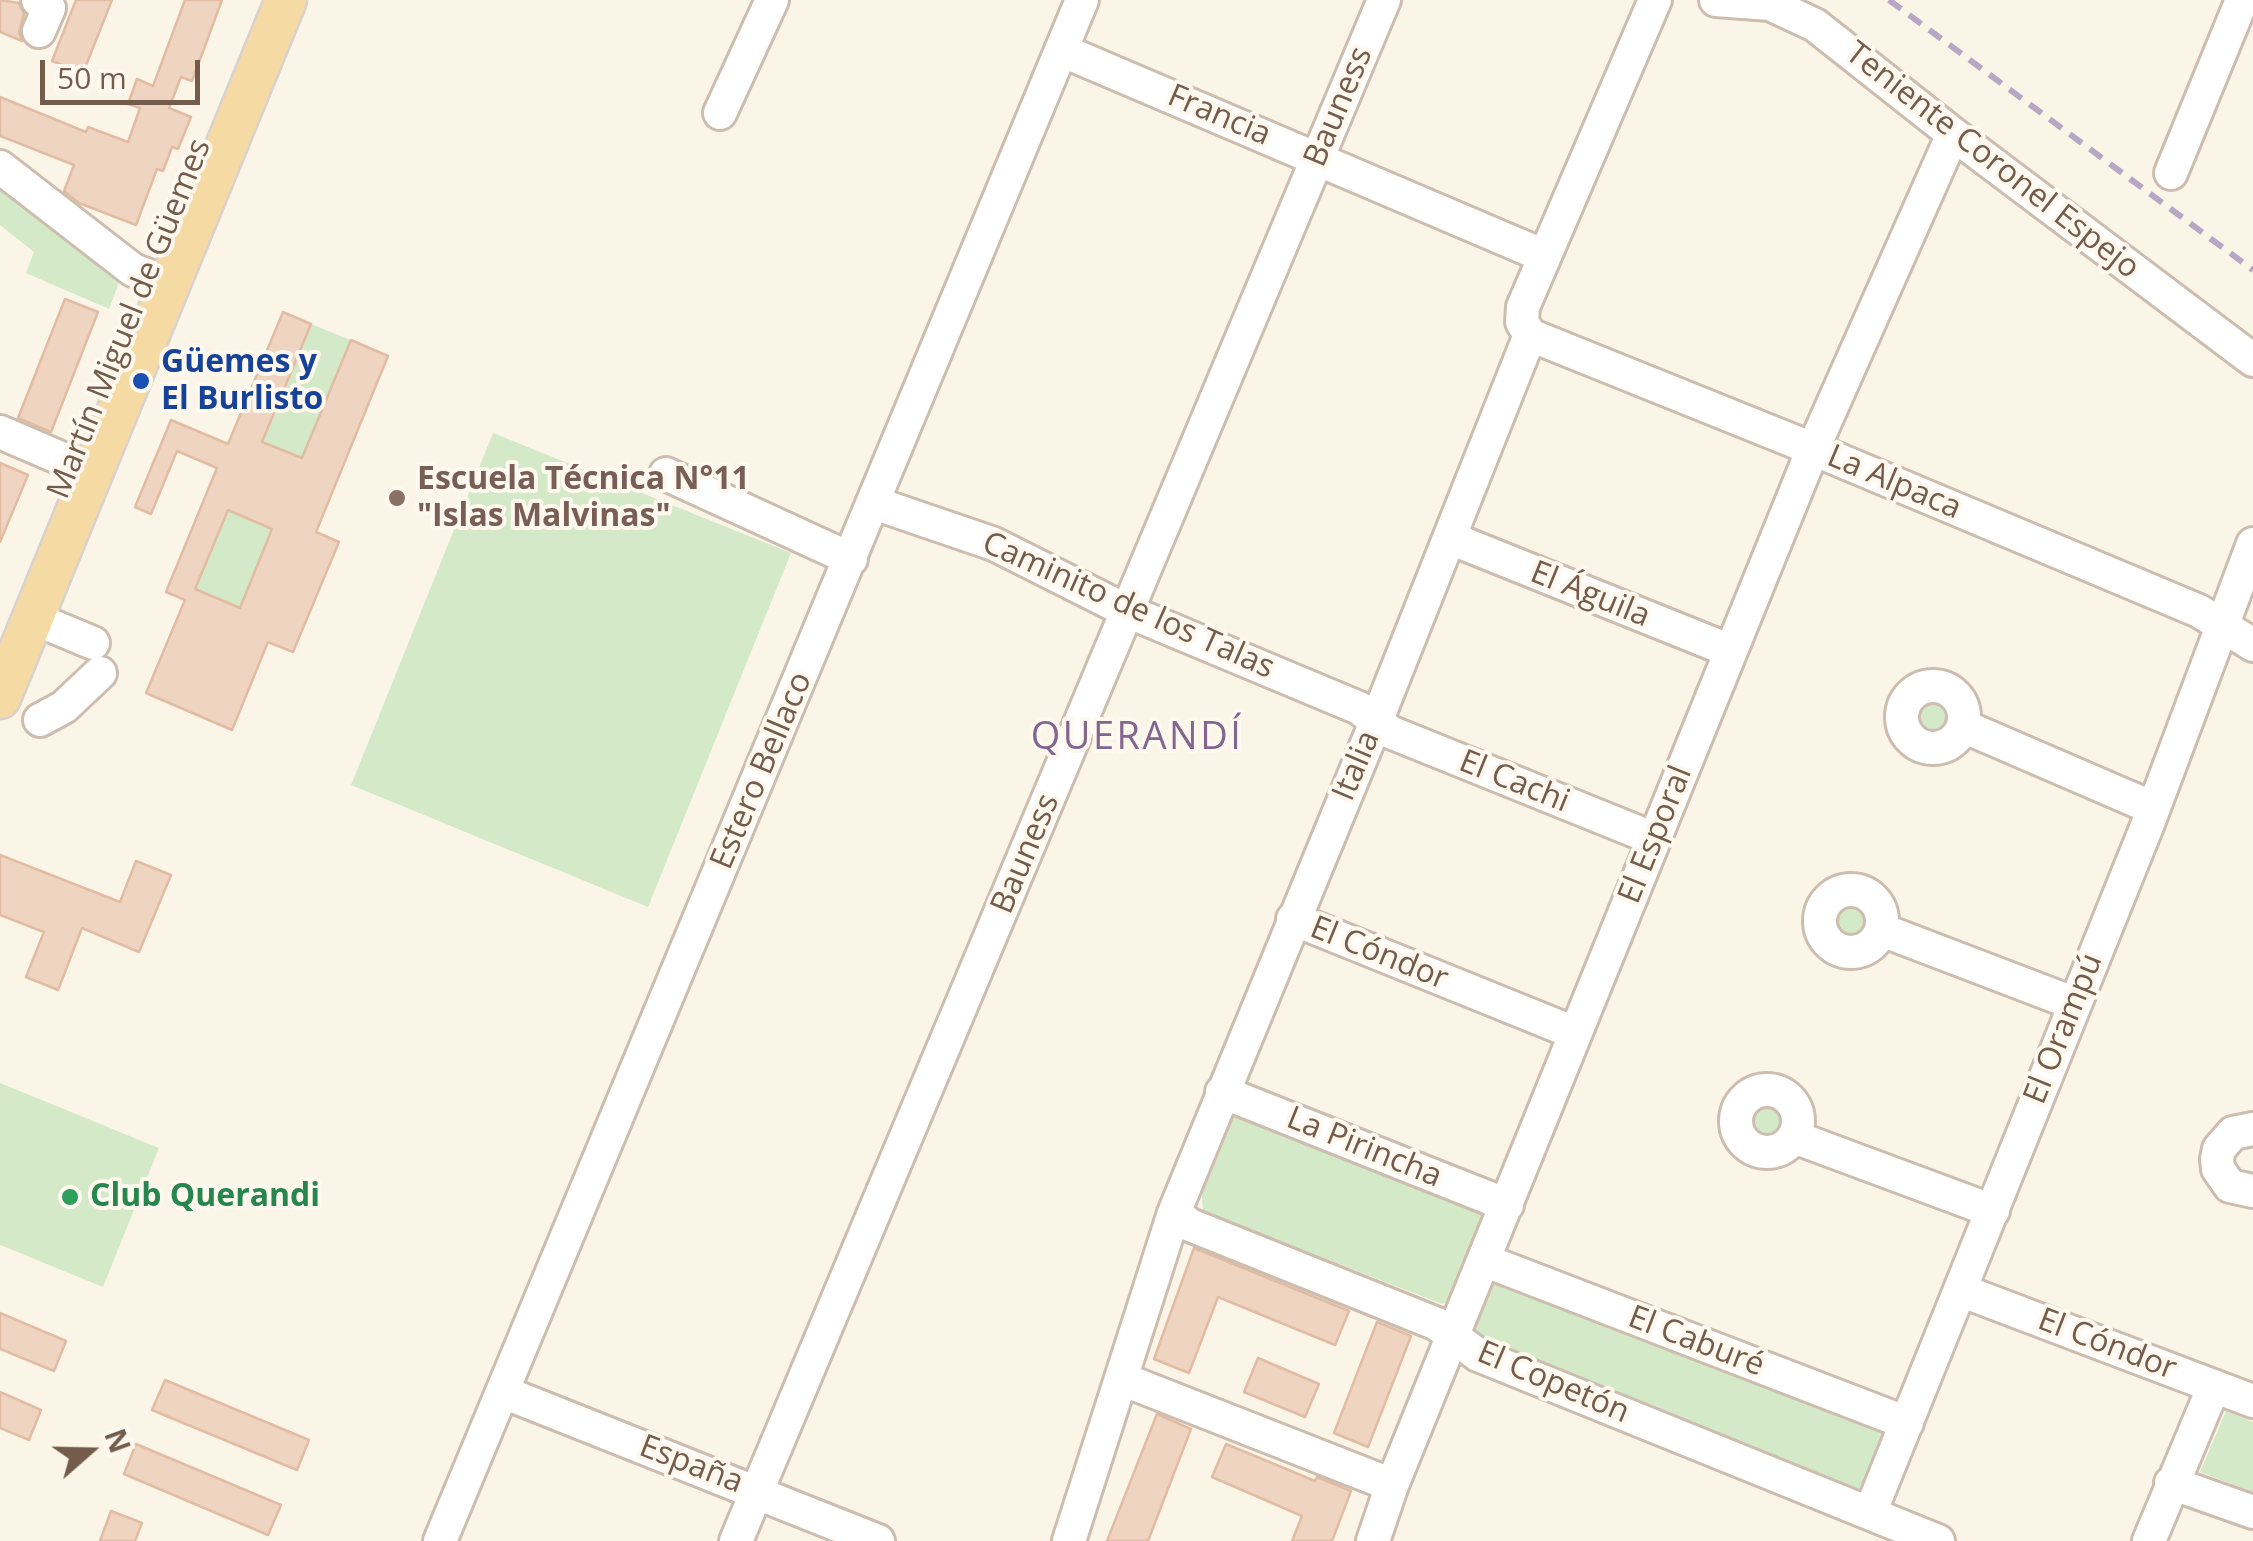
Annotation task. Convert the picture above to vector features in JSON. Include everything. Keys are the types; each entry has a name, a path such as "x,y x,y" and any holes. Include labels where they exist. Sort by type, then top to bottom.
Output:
{"main road":[{"name":"Martín Miguel de Güemes","path":"159,280 260,0"},
{"name":"Martín Miguel de Güemes","path":"2,686 16,628 159,280 286,0"}],"street":[{"path":"720,112 772,0"},
{"name":"Estero Bellaco","path":"440,1541 1082,0"},
{"name":"Bauness","path":"736,1541 1384,0"},
{"name":"Italia","path":"1069,1541 1174,1213 1530,335 1522,322 1523,307 1542,256 1655,0"},
{"name":"Teniente Coronel Espejo","path":"1716,0 1770,4 1816,25 1952,134 2253,360"},
{"path":"2171,174 2242,0"},
{"name":"Francia","path":"1062,50 1542,256"},
{"name":"El Esporal","path":"1373,1541 1392,1485 1813,449 1952,134"},
{"path":"0,167 133,270 159,280"},
{"name":"La Alpaca","path":"1530,335 2199,611 2253,645"},
{"path":"0,432 82,467"},
{"path":"666,474 851,559"},
{"name":"Caminito de los Talas","path":"874,503 994,544 1128,611 1359,708 1376,722"},
{"name":"El Águila","path":"1450,538 1731,652"},
{"name":"El Orampú","path":"1870,1513 2153,808 2253,544"},
{"path":"16,628 96,658 64,707 40,720"},
{"name":"El Cachi","path":"1376,722 1390,732 1655,839"},
{"path":"1963,726 2153,808"},
{"name":"El Cóndor","path":"1293,919 1576,1033"},
{"path":"1882,930 2074,1003"},
{"name":"La Pirincha","path":"1222,1092 1507,1205"},
{"path":"2253,1130 2233,1133 2219,1148 2217,1159 2218,1169 2230,1186 2253,1192"},
{"path":"1794,1136 1993,1210"},
{"name":"El Copetón","path":"1174,1213 1190,1226 1438,1324 1478,1355 1938,1541"},
{"name":"El Caburé","path":"1486,1261 1907,1423"},
{"name":"El Cóndor","path":"1960,1290 2253,1401"},
{"path":"1122,1379 1392,1485"},
{"path":"2149,1541 2214,1386"},
{"name":"España","path":"503,1392 878,1541"},
{"path":"2171,1483 2253,1512"}],"green space":[{"path":"0,176 123,272 109,309 26,273 34,252 0,225"},
{"path":"311,324 351,340 302,458 262,442"},
{"path":"493,433 791,553 648,907 351,785"},
{"path":"228,510 272,529 240,608 195,589"},
{"path":"1931,697 1943,703 1949,715 1943,727 1931,733 1919,727 1913,715 1919,703"},
{"path":"1852,903 1864,909 1870,921 1864,933 1852,939 1840,933 1834,921 1840,909"},
{"name":"Club Querandi","path":"0,1083 159,1148 103,1287 0,1245"},
{"path":"1768,1105 1780,1111 1786,1123 1780,1135 1768,1141 1756,1135 1750,1123 1756,1111"},
{"path":"1248,1116 1485,1215 1462,1297 1442,1304 1203,1211 1201,1184 1231,1118"},
{"path":"1505,1279 1889,1427 1869,1485 1851,1490 1479,1341 1472,1329 1493,1283"},
{"path":"2226,1411 2253,1422 2253,1492 2200,1472"}],"building":[{"path":"0,0 19,3 24,14 19,32 22,41 0,32"},
{"path":"76,0 112,0 83,73 52,61"},
{"path":"185,0 222,0 192,81 181,77 169,108 191,117 178,149 172,147 163,171 157,169 136,225 79,203 64,191 74,165 0,136 0,97 86,132 88,127 128,142 140,108 128,104 137,79 153,86"},
{"path":"65,299 98,312 51,432 18,418"},
{"path":"283,312 311,324 262,442 302,458 351,340 388,356 316,532 339,542 293,652 268,642 232,730 146,693 185,600 166,592 217,468 177,451 151,514 135,507 171,420 228,444","holes":["228,510 272,529 240,608 195,589"]},
{"path":"0,463 28,475 0,542"},
{"path":"0,855 120,902 136,861 171,875 139,952 82,928 58,990 26,977 44,932 0,915"},
{"path":"1194,1248 1349,1311 1335,1345 1218,1297 1189,1373 1154,1359"},
{"path":"0,1313 66,1341 54,1371 0,1349"},
{"path":"1377,1322 1411,1336 1368,1447 1334,1433"},
{"path":"1258,1358 1319,1384 1305,1417 1244,1392"},
{"path":"165,1380 309,1440 297,1470 152,1410"},
{"path":"0,1392 41,1410 29,1440 0,1428"},
{"path":"1157,1414 1191,1429 1148,1541 1107,1541"},
{"path":"136,1444 281,1505 268,1535 124,1474"},
{"path":"1226,1444 1315,1481 1317,1477 1351,1491 1332,1541 1292,1541 1302,1516 1212,1477"},
{"path":"111,1511 142,1523 135,1541 100,1541"}],"railway":[{"path":"1889,0 2253,270"}],"place":[{"name":"Güemes y El Burlisto","path":"141,381"},
{"name":"Escuela Técnica N°11 \"Islas Malvinas\"","path":"397,498"},
{"name":"Club Querandi","path":"70,1197"}],"district":[{"name":"QUERANDÍ","path":"1137,738"}]}
